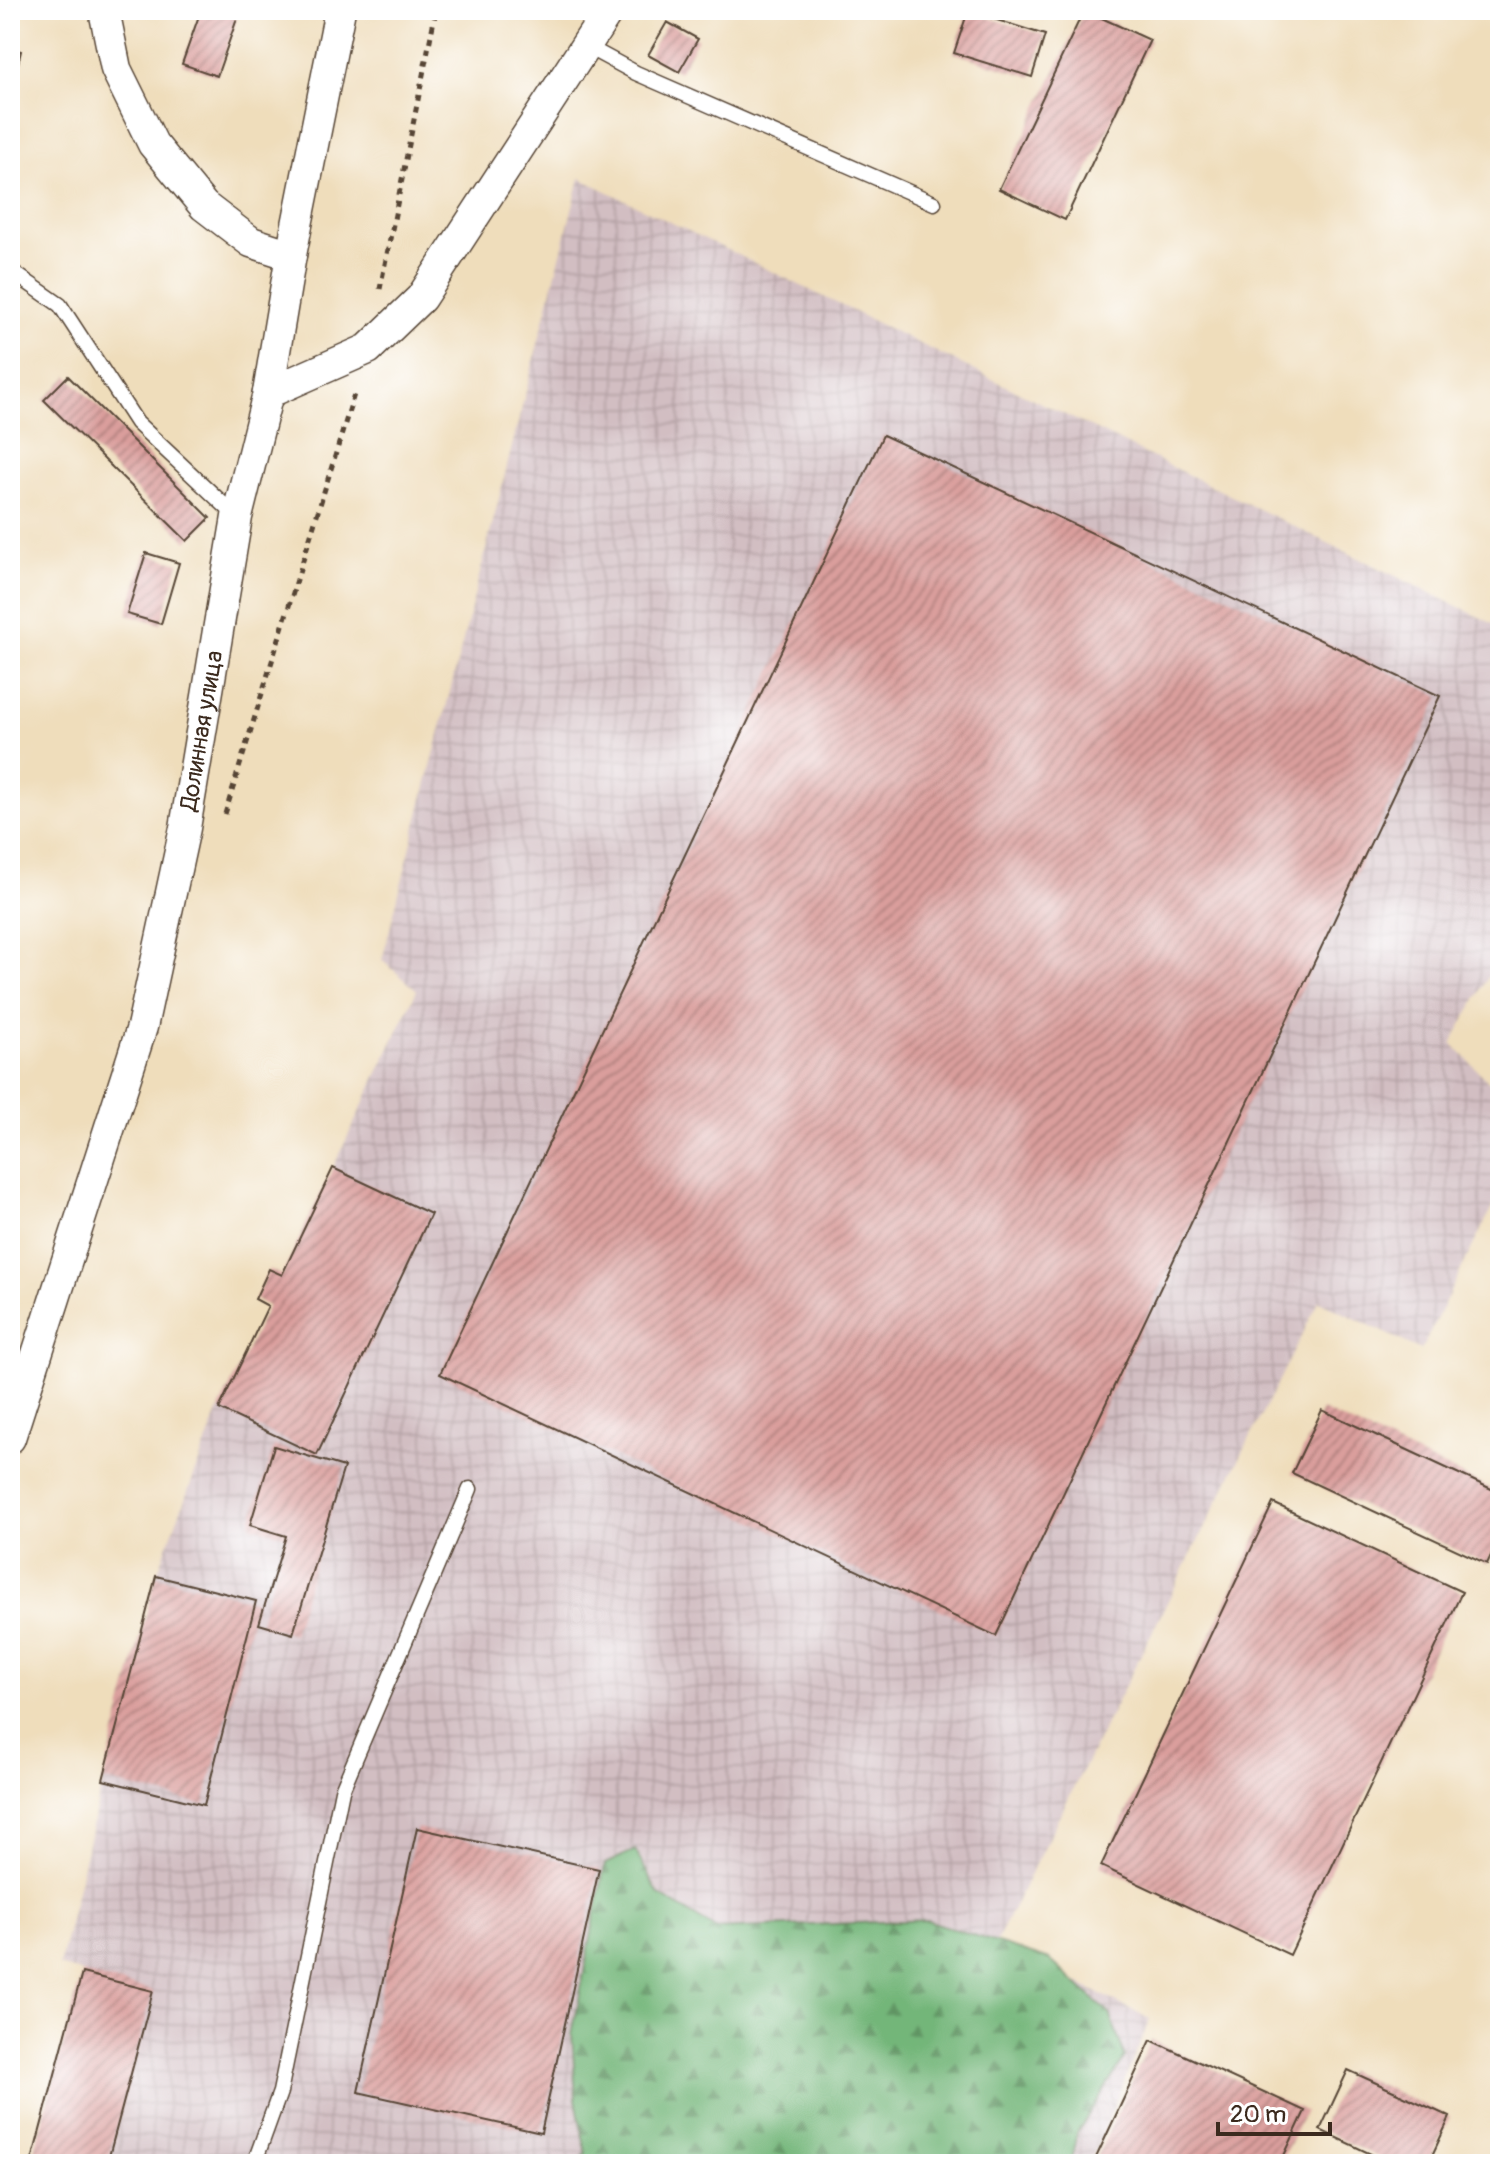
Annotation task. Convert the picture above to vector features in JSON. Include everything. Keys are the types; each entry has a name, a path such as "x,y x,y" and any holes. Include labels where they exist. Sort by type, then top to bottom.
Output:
{"street":[{"path":"104,10 116,69 153,144 204,206 251,242 291,255"},
{"name":"Долинная улица","path":"10,1438 142,1027 185,828 237,517 268,393 291,255 340,10"},
{"path":"268,393 368,349 421,298 609,10"}],"lane":[{"path":"586,46 636,73 934,203"},
{"path":"10,270 60,305 137,423 237,517"},
{"path":"254,2164 280,2092 342,1790 470,1489"}],"path":[{"path":"379,289 436,10"},
{"path":"224,816 368,349"}],"shaded area":[{"path":"580,178 1500,627 1500,955 1452,1043 1500,1094 1500,1192 1421,1350 1319,1301 996,1942 1150,2019 1090,2164 31,2164 82,1973 59,1966 156,1576 219,1409 417,990 382,960"}],"green space":[{"path":"635,1850 659,1895 716,1929 927,1920 1050,1960 1110,2014 1125,2057 1077,2133 1070,2164 576,2164 586,2153 576,2099 572,2035 605,1864"}],"building":[{"path":"201,10 240,10 217,76 182,64"},
{"path":"1084,10 1150,40 1065,220 999,189"},
{"path":"968,11 1045,35 1032,77 954,53"},
{"path":"667,22 698,39 679,72 648,55"},
{"path":"10,48 21,51 11,93 10,93"},
{"path":"68,376 210,518 187,541 44,400"},
{"path":"883,435 1440,696 996,1636 440,1374"},
{"path":"146,553 179,563 161,624 127,614"},
{"path":"333,1168 431,1214 317,1455 219,1409 268,1306 255,1299 269,1269 282,1275"},
{"path":"1322,1410 1500,1493 1500,1536 1487,1564 1292,1473"},
{"path":"274,1446 344,1467 293,1634 259,1624 286,1536 250,1525"},
{"path":"1273,1503 1462,1592 1290,1955 1101,1866"},
{"path":"156,1576 256,1601 204,1805 103,1780"},
{"path":"417,1828 599,1869 541,2133 358,2092"},
{"path":"82,1973 153,1991 107,2164 31,2164"},
{"path":"1151,2040 1305,2111 1280,2164 1093,2164"},
{"path":"1348,2070 1450,2117 1428,2164 1392,2164 1320,2130"}]}
